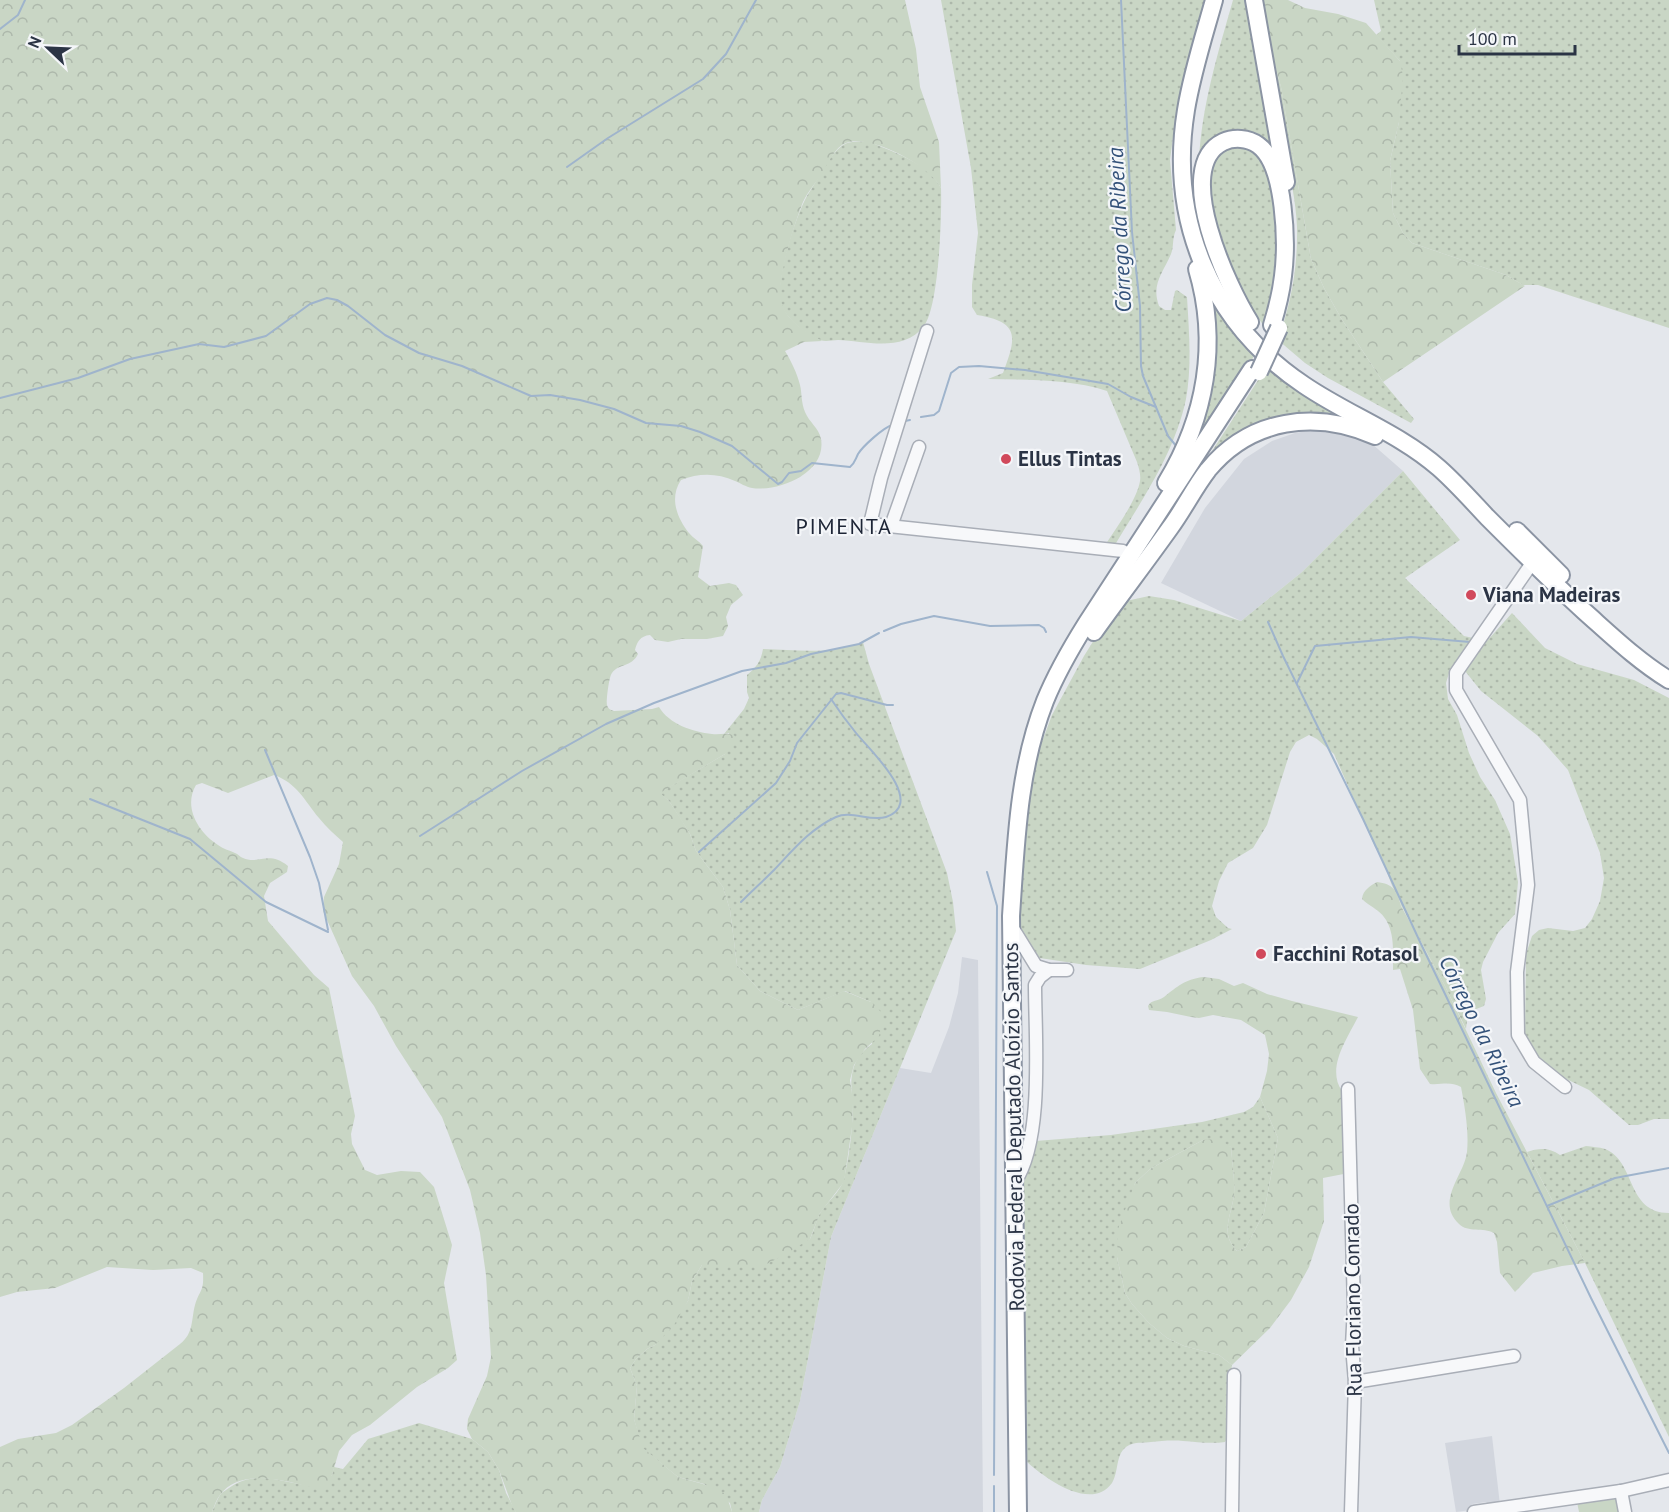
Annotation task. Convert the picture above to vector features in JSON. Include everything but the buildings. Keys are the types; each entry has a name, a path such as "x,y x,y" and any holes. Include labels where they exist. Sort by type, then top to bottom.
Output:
{"highway":[{"path":"1032,745 1053,678 1066,650 1183,452 1195,423 1204,390 1208,356 1207,322 1199,278 1185,227 1181,156 1192,79 1214,0"},
{"path":"1226,0 1197,112 1193,148 1193,179 1199,218 1210,255 1228,291 1250,322 1275,349 1299,368 1343,396 1405,429 1437,452 1622,635 1669,670"},
{"path":"1032,745 1062,680 1082,645 1256,370 1275,327 1291,277 1293,249 1291,214 1254,0"},
{"path":"1250,322 1231,289 1214,244 1204,198 1204,168 1208,157 1215,147 1226,141 1238,139 1256,144 1265,152 1280,192 1284,247 1282,282 1275,327"},
{"path":"1182,186 1191,233 1206,272 1226,308 1251,340 1305,386 1418,451 1442,471 1532,563 1631,654 1669,680"},
{"path":"1042,709 1053,682 1074,643 1256,370"},
{"path":"1062,680 1090,637 1176,520 1208,471 1232,447 1267,429 1297,421 1318,420 1340,423 1370,433 1419,461 1458,492 1505,535"},
{"name":"Rodovia Federal Deputado Aloízio Santos","path":"1018,1512 1011,926 1017,826 1023,780 1032,745"}],"street":[{"path":"927,331 881,478 870,524 1123,551"},
{"path":"891,526 919,447"},
{"path":"1532,563 1456,673 1456,690 1520,800 1528,885 1516,972 1518,1035 1534,1062 1565,1087"},
{"path":"1011,926 1036,966 1049,970 1067,970"},
{"path":"1014,1183 1027,1154 1034,1113 1035,985 1040,976 1049,970"},
{"name":"Rua Floriano Conrado","path":"1348,1089 1354,1307 1352,1346 1355,1382 1351,1512"},
{"path":"1355,1382 1515,1356"},
{"path":"1232,1512 1234,1374"},
{"path":"1474,1512 1621,1491 1669,1480"},
{"path":"1621,1491 1625,1512"}],"shaded area":[{"path":"1314,430 1351,436 1371,443 1403,471 1302,572 1241,621 1161,583 1205,508 1244,459 1272,441 1295,433"},
{"path":"962,957 978,960 983,1512 759,1512 762,1500 780,1467 800,1401 831,1237 900,1068 931,1073 949,1027 958,993"},
{"path":"1492,1436 1500,1505 1491,1507 1486,1502 1472,1504 1471,1510 1456,1512 1445,1443"}],"green space":[{"path":"0,0 905,0 916,49 920,87 939,142 941,188 935,179 913,161 884,147 856,141 842,145 833,155 799,211 786,254 780,296 789,317 822,341 804,342 785,351 799,381 805,412 820,435 821,451 809,470 798,478 775,487 752,488 715,475 694,476 681,480 677,487 675,501 678,514 689,533 703,546 698,577 710,586 729,583 736,585 743,595 731,605 726,617 728,626 723,636 668,642 655,640 650,635 641,638 635,650 638,654 635,658 612,673 607,694 607,706 614,711 659,707 669,718 690,729 735,736 732,746 725,754 660,793 669,801 690,834 696,851 723,887 730,910 737,965 760,991 798,1010 844,991 871,1002 881,1012 883,1019 879,1036 865,1049 854,1065 850,1080 853,1101 852,1127 844,1182 820,1213 810,1239 765,1265 702,1265 692,1281 688,1301 674,1325 655,1345 636,1359 630,1368 637,1386 634,1419 643,1448 678,1477 726,1494 732,1512 516,1512 513,1508 499,1470 488,1452 472,1439 467,1429 468,1419 487,1376 491,1357 486,1275 480,1233 470,1190 442,1117 396,1046 374,1006 352,976 323,911 324,897 339,864 343,842 325,825 294,787 274,775 228,793 202,783 196,785 192,793 192,810 204,833 220,846 242,858 275,859 288,866 287,872 270,883 264,896 268,921 314,975 329,988 355,1116 351,1134 352,1144 365,1170 377,1175 401,1171 420,1172 434,1187 452,1245 444,1283 457,1360 417,1387 370,1425 352,1435 339,1451 326,1486 310,1487 285,1481 254,1478 244,1480 227,1488 219,1497 212,1512 0,1512 0,1447 18,1439 56,1433 72,1425 180,1344 190,1331 195,1305 202,1287 203,1273 191,1268 153,1270 107,1267 55,1288 17,1292 0,1297"},
{"path":"941,0 1211,0 1173,137 1170,160 1176,230 1172,251 1156,291 1159,306 1165,310 1171,310 1175,291 1187,297 1189,361 1186,399 1164,460 1110,553 1106,544 1131,505 1138,489 1140,476 1137,462 1107,391 1063,382 988,379 1003,373 1012,341 1008,327 991,318 977,315 972,307 978,233 971,168"},
{"path":"1233,0 1251,0 1280,168 1255,136 1199,160 1207,99"},
{"path":"1261,0 1288,0 1305,8 1338,14 1366,23 1400,61 1403,76 1399,122 1390,161 1393,213 1403,233 1412,243 1506,275 1525,286 1383,382 1341,318 1311,259 1281,87 1265,28"},
{"path":"1374,0 1669,0 1669,328 1538,285 1523,285 1506,275 1412,243 1403,233 1393,213 1390,161 1399,122 1400,61 1376,35 1381,31"},
{"path":"1265,28 1281,87 1311,259 1341,318 1383,382 1414,419 1411,423 1328,378 1305,363 1278,340 1293,285 1297,227 1292,188 1270,74"},
{"path":"867,141 919,165 935,179 941,188 940,238 933,300 924,326 906,340 884,344 822,341 797,325 787,315 781,304 781,280 788,246 805,200 830,159 845,144"},
{"path":"1241,147 1251,149 1260,156 1271,177 1281,250 1266,329 1241,293 1229,270 1210,197 1211,169 1216,157 1226,150"},
{"path":"1212,301 1254,356 1239,383 1178,470"},
{"path":"1266,368 1299,391 1344,417 1253,430 1153,542"},
{"path":"1403,471 1460,540 1405,578 1464,636 1487,641 1512,613 1545,648 1577,664 1634,680 1669,698 1669,1119 1654,1119 1638,1125 1629,1125 1589,1090 1558,1075 1528,1049 1525,1035 1526,954 1532,936 1539,930 1548,928 1573,931 1585,928 1600,901 1604,878 1600,853 1568,770 1538,736 1481,691 1465,671 1457,669 1449,673 1446,683 1448,699 1457,715 1469,753 1480,777 1495,800 1510,834 1518,882 1515,914 1498,933 1483,962 1481,970 1486,999 1484,1006 1470,1013 1466,1029 1401,905 1334,754 1309,735 1296,742 1290,752 1267,825 1253,848 1228,863 1219,881 1212,906 1216,917 1232,929 1140,969 1086,965 1033,957 1020,934 1022,854 1033,766 1052,715 1084,656 1117,603 1149,596 1174,600 1241,621 1302,572"},
{"path":"863,642 869,664 947,873 956,931 831,1237 800,1401 780,1467 762,1500 759,1512 732,1512 730,1503 704,1484 678,1477 642,1448 634,1419 637,1386 630,1368 636,1359 655,1345 688,1301 692,1281 702,1265 724,1264 810,1239 820,1213 844,1179 852,1131 853,1071 862,1052 872,1044 871,1002 845,991 798,1010 760,991 737,965 730,910 723,887 696,851 690,834 669,801 659,793 725,754 729,733 724,734 744,709 749,698 747,675 758,664 763,649 827,650"},
{"path":"1377,882 1391,886 1396,892 1401,906 1444,984 1496,1093 1585,1263 1533,1273 1515,1292 1500,1273 1494,1233 1463,1227 1452,1215 1450,1197 1467,1152 1467,1128 1461,1087 1450,1084 1430,1084 1420,1069 1413,1010 1400,969 1393,970 1393,944 1390,928 1381,914 1362,899 1365,891"},
{"path":"1203,977 1219,979 1234,986 1243,983 1267,994 1358,1017 1340,1054 1336,1073 1342,1091 1354,1172 1323,1178 1324,1221 1309,1267 1291,1300 1270,1328 1232,1365 1219,1355 1184,1346 1167,1338 1149,1323 1125,1293 1117,1257 1118,1229 1135,1183 1150,1169 1203,1140 1218,1139 1231,1147 1234,1194 1228,1231 1237,1251 1246,1247 1264,1213 1278,1138 1260,1097 1269,1054 1265,1035 1241,1020 1213,1015 1199,1018 1149,1010 1148,1006 1151,1002 1161,999 1186,982"},
{"path":"1260,1097 1278,1138 1264,1213 1246,1247 1237,1251 1228,1231 1234,1194 1231,1147 1203,1140 1150,1169 1135,1183 1117,1257 1125,1293 1149,1323 1167,1338 1184,1346 1219,1355 1232,1365 1229,1388 1232,1430 1225,1442 1171,1441 1132,1444 1122,1451 1112,1483 1103,1491 1092,1494 1081,1493 1056,1483 1027,1462 1023,1142 1111,1135 1202,1122 1244,1112 1253,1107"},
{"path":"1586,1146 1605,1149 1615,1155 1645,1205 1655,1211 1669,1213 1669,1437 1585,1263 1527,1152 1544,1149 1560,1155"},
{"path":"419,1423 472,1439 488,1452 499,1470 506,1493 516,1512 212,1512 221,1494 242,1481 253,1478 275,1479 320,1487 332,1475 334,1467 343,1469 368,1439"},
{"path":"1615,1494 1619,1512 1579,1512 1577,1502"}],"waterway":[{"path":"0,29 18,15 25,0"},
{"path":"567,167 608,138 703,79 726,54 756,0"},
{"name":"Córrego da Ribeira","path":"1121,0 1132,232 1140,306 1141,366 1168,436 1177,447"},
{"path":"0,398 78,378 130,359 199,344 224,347 266,336 310,304 327,298 348,306 385,335 419,353 462,366 531,396 550,395 580,400 614,409 646,423 681,426 700,432 732,446 778,484 789,473 801,471 812,463 850,467 864,447 892,425"},
{"path":"921,417 934,415 939,411 951,373 959,367 979,366 1025,370 1108,384 1156,407"},
{"path":"905,421 910,420"},
{"path":"884,631 901,624 934,616 990,626 1039,625 1046,632"},
{"name":"Córrego da Ribeira","path":"1268,622 1591,1298 1669,1453"},
{"path":"420,836 522,771 606,724 654,703 742,671 786,663 811,654 859,644 879,633"},
{"path":"1297,683 1315,646 1411,637 1470,642 1475,636"},
{"path":"699,852 776,783 790,761 797,743 836,694 841,693 893,705"},
{"path":"741,902 802,840 827,822 842,815 886,817 897,810 901,800 891,775 831,699"},
{"path":"265,750 310,857 319,883 328,930"},
{"path":"90,799 190,839 266,902 328,932"},
{"path":"987,872 997,906 994,1475"},
{"path":"1547,1206 1615,1178 1669,1168"},
{"path":"994,1486 994,1512"}],"place":[{"name":"Ellus Tintas","path":"1006,459"},
{"name":"Viana Madeiras","path":"1471,595"},
{"name":"Facchini Rotasol","path":"1261,954"}],"district":[{"name":"PIMENTA","path":"844,526"}]}
